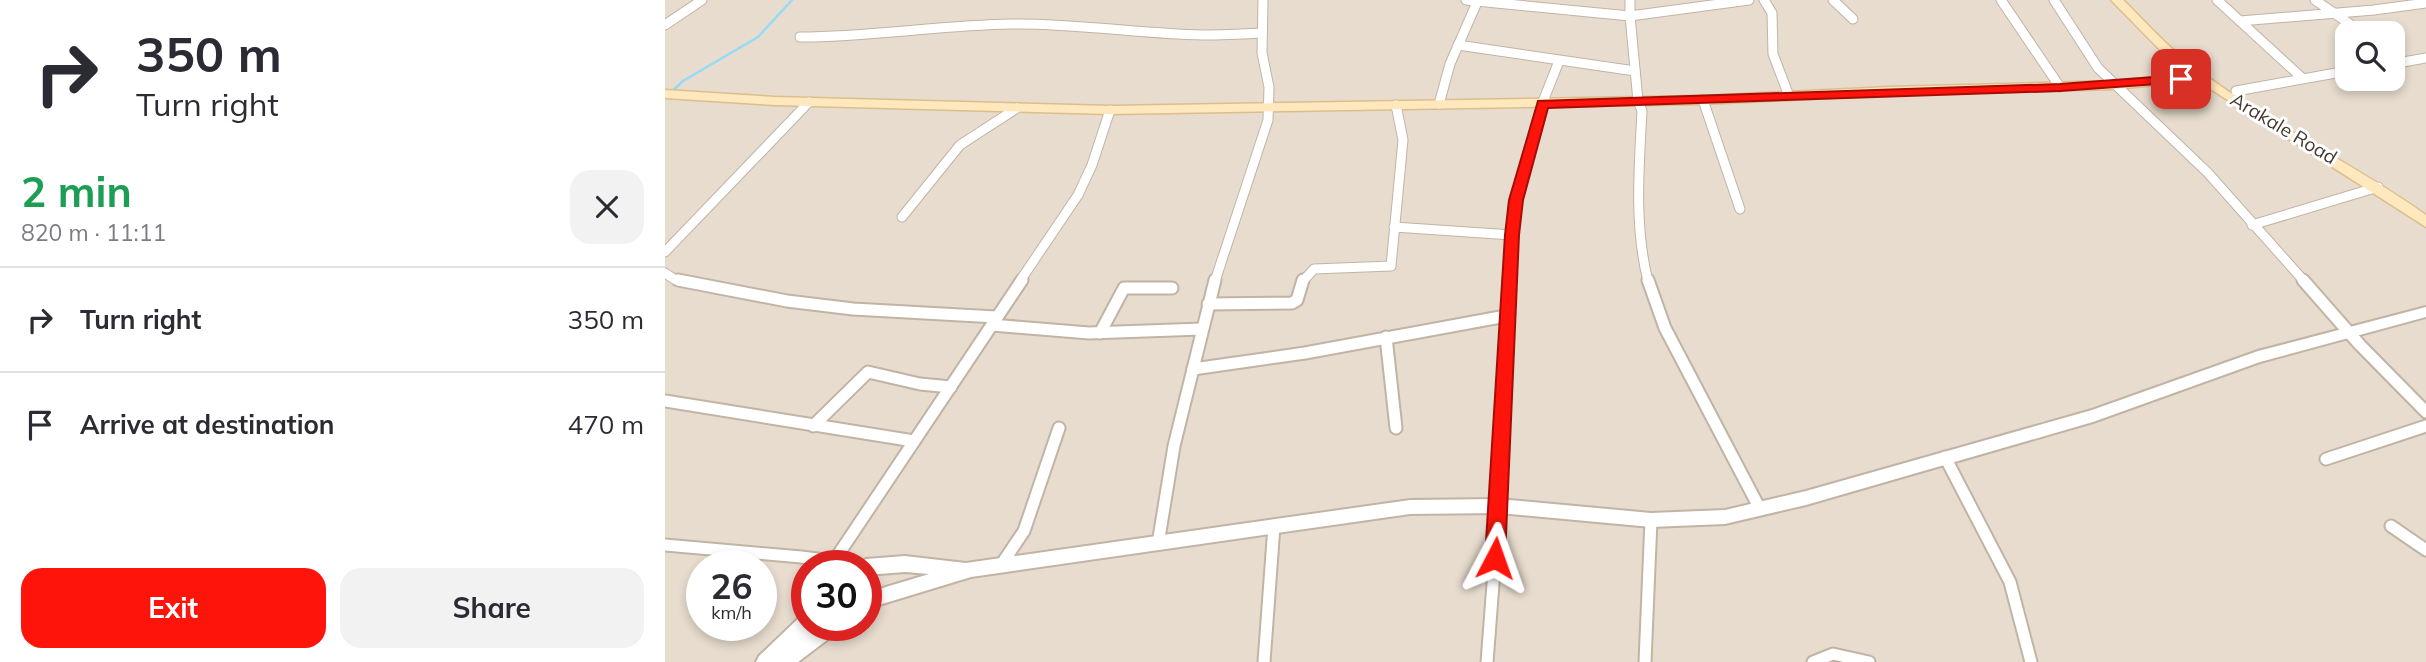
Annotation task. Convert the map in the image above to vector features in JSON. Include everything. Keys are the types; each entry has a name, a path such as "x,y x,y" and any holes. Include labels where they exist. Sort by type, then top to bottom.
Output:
{"main road":[{"name":"Arakale Road","path":"2117,0 2198,65 2305,136 2426,222"},
{"name":"Arakale Road","path":"2128,0 2138,16 2199,77 2366,168 2426,211"},
{"path":"665,94 809,102 1110,110 1703,100 2060,88 2199,77"}],"street":[{"path":"665,25 702,0"},
{"path":"1158,544 1174,446 1202,329 1270,107 1262,33 1263,0"},
{"path":"1466,0 1630,16 1749,0"},
{"path":"1439,104 1458,45 1478,0"},
{"path":"1630,0 1638,101 1642,111 1638,202 1643,261 1652,296 1665,328 1760,509"},
{"path":"1764,0 1772,13 1773,54 1789,96"},
{"path":"1833,0 1853,19"},
{"path":"2001,0 2060,88"},
{"path":"2054,0 2084,50 2114,85 2208,173 2360,345 2426,412"},
{"path":"2217,0 2301,78"},
{"path":"2315,0 2346,21"},
{"path":"2240,21 2274,22 2401,9 2426,3"},
{"path":"800,37 828,37 954,25 1025,24 1203,35 1262,33"},
{"path":"1458,45 1635,71"},
{"path":"2405,60 2426,58"},
{"path":"1487,662 1499,506 1506,316 1516,200 1542,104 1559,61"},
{"path":"2236,90 2335,73"},
{"path":"1703,100 1740,209"},
{"path":"665,253 809,102"},
{"path":"1209,304 1292,303 1297,300 1304,278 1314,269 1391,266 1403,139 1396,105"},
{"path":"902,216 960,145 1017,107"},
{"path":"847,550 914,441 1078,195 1092,165 1110,110"},
{"path":"2252,225 2378,187"},
{"path":"1394,227 1512,235"},
{"path":"668,279 853,309 1100,333 1202,329"},
{"path":"1100,333 1124,288 1172,288"},
{"path":"882,597 971,569 1411,507 1499,506 1651,520 1725,517 2093,416 2258,357 2426,312"},
{"path":"1193,369 1305,353 1506,316"},
{"path":"1386,337 1397,428"},
{"path":"813,426 868,372 920,384 951,387"},
{"path":"665,401 914,441"},
{"path":"2326,459 2426,426"},
{"path":"1001,565 1024,531 1059,428"},
{"path":"1945,457 2010,582 2031,662"},
{"path":"1645,662 1651,520"},
{"path":"1264,662 1274,526"},
{"path":"2391,527 2426,550"},
{"path":"665,545 791,558"},
{"path":"882,566 905,564 971,569"},
{"path":"765,662 791,637"},
{"path":"783,662 811,641"},
{"path":"1814,662 1821,655 1835,653 1869,662"}],"shaded area":[{"path":"665,0 2426,0 2426,662 665,662"}],"waterway":[{"path":"665,98 683,81 758,37 792,0"}],"route":[{"path":"1495,558 1512,235 1516,200 1542,104 1890,91 2060,88 2181,79"}]}
